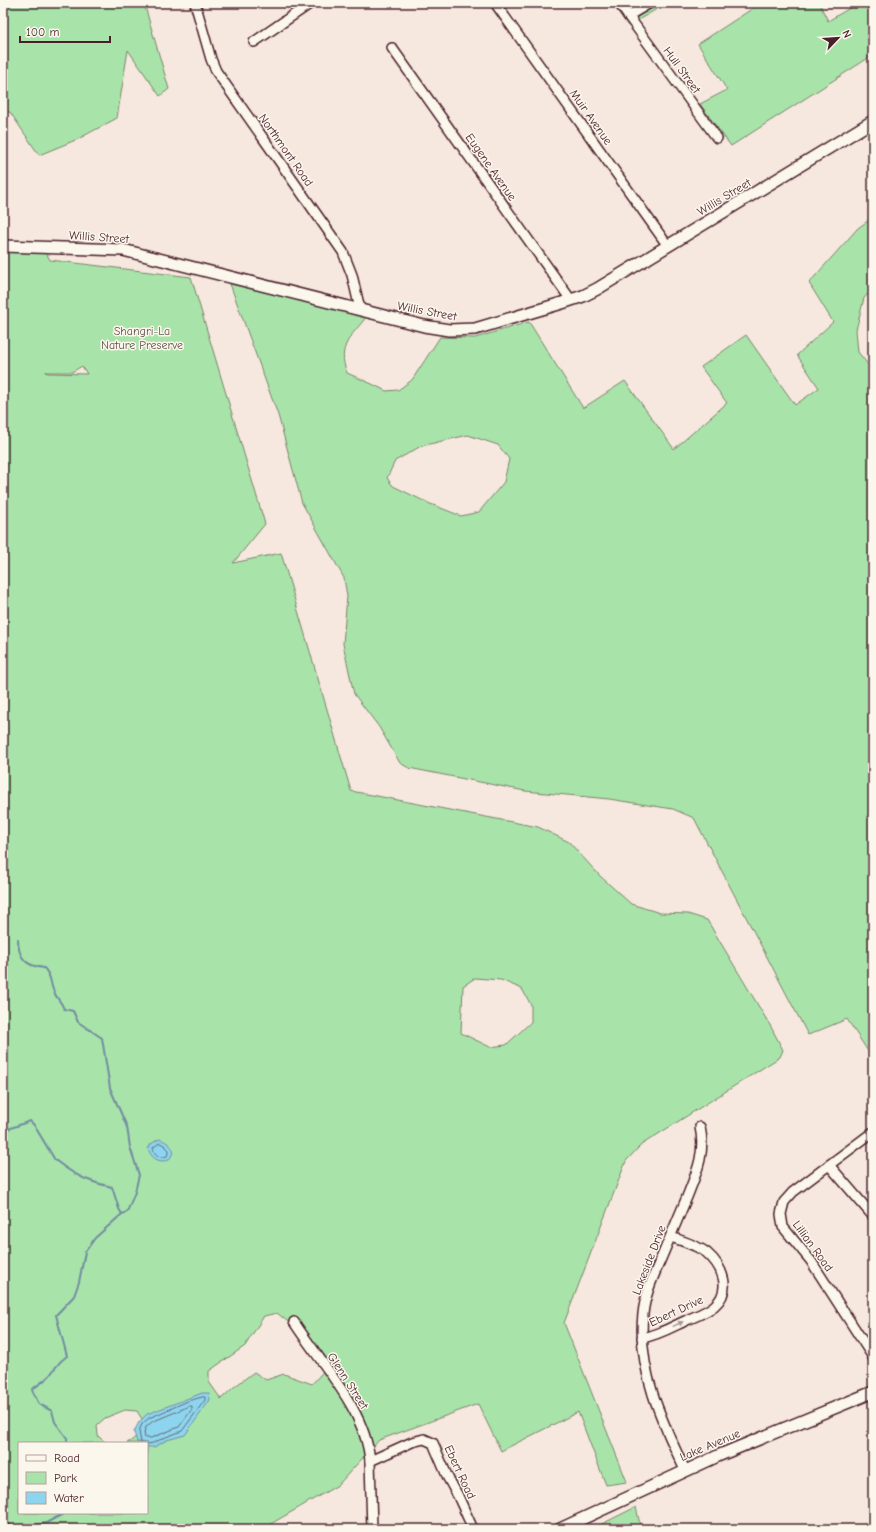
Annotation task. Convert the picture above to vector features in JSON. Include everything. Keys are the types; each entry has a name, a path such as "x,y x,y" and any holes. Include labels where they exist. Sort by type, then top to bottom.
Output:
{"main road":[{"name":"Willis Street","path":"3,246 123,250 441,329 467,330 490,326 583,296 602,286 873,121"},
{"name":"Lake Avenue","path":"560,1529 685,1470 873,1392"}],"street":[{"name":"Northmont Road","path":"195,3 211,59 216,71 343,252 352,275 360,310"},
{"path":"254,42 311,3"},
{"name":"Muir Avenue","path":"495,3 668,246"},
{"path":"628,16 650,3"},
{"name":"Hull Street","path":"621,6 717,138"},
{"name":"Eugene Avenue","path":"392,48 570,300"},
{"name":"Lakeside Drive","path":"685,1470 659,1415 645,1363 642,1338 643,1314 647,1294 699,1166 702,1147 700,1127"},
{"name":"Lillian Road","path":"873,1132 793,1192 784,1202 780,1214 783,1227 811,1261 873,1357"},
{"path":"829,1165 873,1216"},
{"name":"Ebert Drive","path":"642,1338 656,1336 707,1311 715,1306 721,1298 724,1288 724,1276 716,1263 706,1252 691,1244 671,1237"},
{"name":"Glenn Street","path":"294,1322 354,1411 364,1432 370,1451 372,1529"},
{"name":"Ebert Road","path":"370,1461 412,1442 424,1440 433,1443 448,1478 474,1529"}],"green space":[{"path":"3,3 144,3 169,89 160,96 128,50 117,118 78,139 39,155 10,112 3,112"},
{"path":"612,3 667,3 628,26"},
{"path":"761,3 819,3 828,21 858,3 873,3 873,55 731,146 700,104 727,90 698,44"},
{"path":"869,220 873,226 873,287 864,298 856,330 858,352 873,371 873,1059 847,1019 808,1035 694,818 673,809 609,799 525,791 409,768 400,763 379,727 354,694 343,644 347,596 344,578 302,503 278,415 230,284 367,316 347,342 343,356 344,364 347,373 386,391 398,390 412,380 440,337 475,338 529,322 583,408 625,381 674,449 727,403 701,367 746,335 795,405 819,388 797,355 833,322 809,283 858,228","holes":["468,435 498,445 509,459 504,482 479,512 461,516 428,503 393,486 387,478 395,461 421,446"]},
{"name":"Shangri-La Nature Preserve","path":"3,249 44,249 50,260 191,277 265,524 233,563 281,553 351,791 538,827 569,842 600,876 631,904 660,913 688,914 707,920 771,1027 783,1050 780,1057 641,1145 626,1161 564,1323 627,1482 606,1485 578,1412 501,1451 478,1404 379,1440 338,1485 262,1529 3,1529","holes":["82,366 87,374 45,372 72,372","475,978 501,980 522,989 531,1005 531,1022 506,1045 490,1047 461,1033 463,986","277,1313 313,1342 329,1365 312,1384 284,1374 266,1380 254,1372 221,1399 209,1382 209,1371 245,1346 264,1316"]},
{"path":"636,1507 641,1529 592,1529"}],"water":[{"path":"159,1139 168,1143 174,1151 169,1160 162,1161 154,1158 148,1149 151,1144"},
{"path":"202,1393 209,1393 210,1400 185,1435 167,1440 154,1447 148,1447 148,1442 137,1442 134,1432 139,1422 147,1414"}],"waterway":[{"path":"18,939 21,956 27,963 44,968 47,971 54,992 64,1009 73,1011 78,1022 102,1038 110,1088 127,1127 130,1147 139,1175 135,1192 127,1212 122,1214"},
{"path":"3,1131 30,1121 34,1125 55,1160 81,1177 112,1187 122,1214 95,1238 85,1252 79,1282 74,1296 56,1315 67,1356 59,1363 48,1377 32,1390 39,1404 52,1411 55,1422 67,1438 67,1442"},
{"path":"27,1529 33,1525 46,1523 63,1514"},
{"path":"3,1516 9,1525 7,1529"}]}
